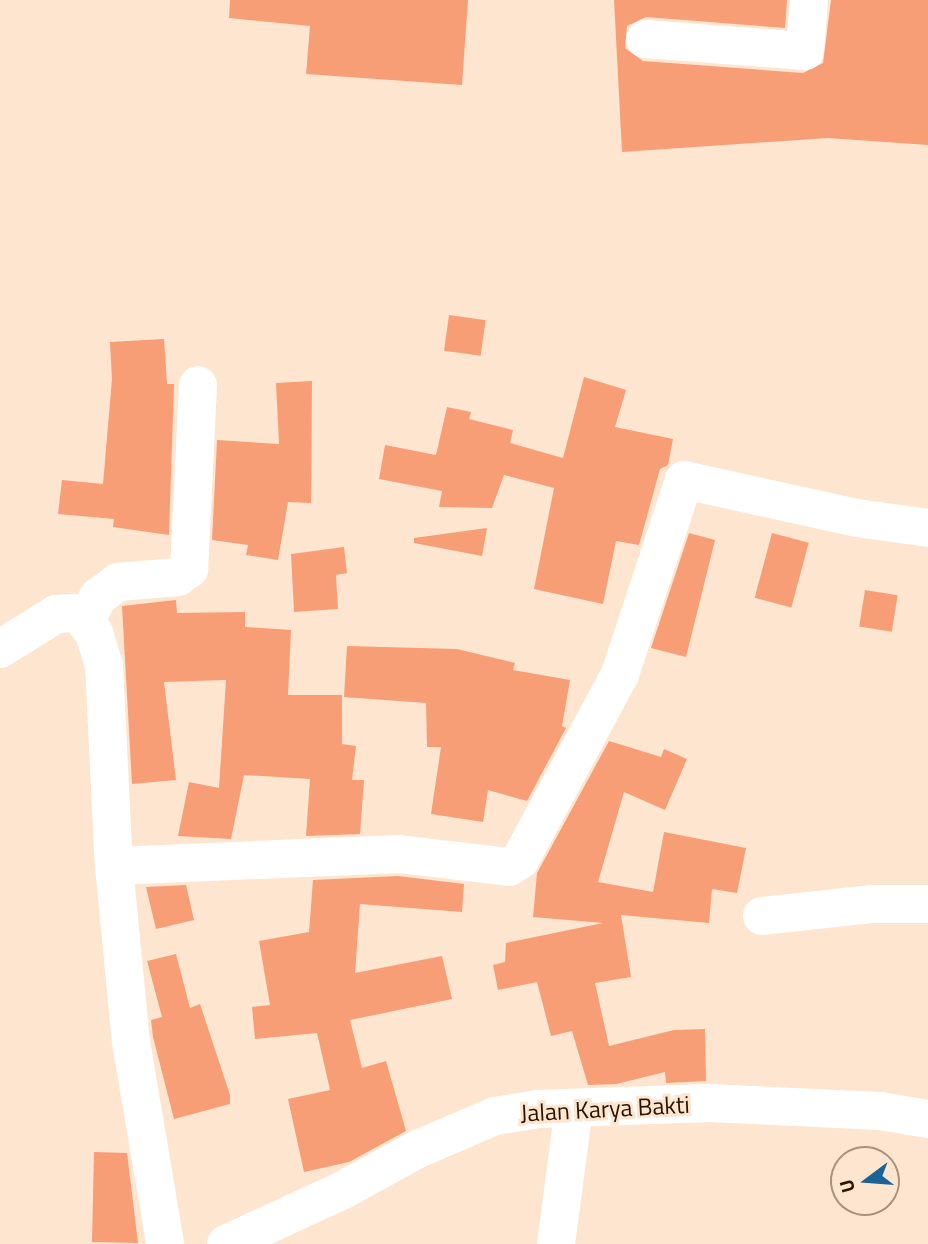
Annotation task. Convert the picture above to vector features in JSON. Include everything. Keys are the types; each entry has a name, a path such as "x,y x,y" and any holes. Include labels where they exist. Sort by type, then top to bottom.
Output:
{"street":[{"path":"645,39 805,51 809,0"},
{"path":"86,619 99,596 118,582 178,577 188,569 198,384"},
{"path":"114,866 399,854 509,867 520,860 620,674 684,480 857,518 928,528"},
{"path":"0,649 56,614 78,613 86,619 104,665 114,866 131,1042 165,1244"},
{"path":"762,916 870,904 928,904"},
{"name":"Jalan Karya Bakti","path":"226,1244 343,1190 418,1149 495,1116 574,1108 709,1103 880,1111 928,1119"},
{"path":"556,1244 574,1108"}],"building":[{"path":"230,0 468,0 462,85 306,74 310,26 229,18"},
{"path":"614,0 787,0 785,28 646,17 627,26 625,48 643,61 803,73 823,63 831,0 928,0 928,145 828,138 622,152"},
{"path":"449,315 486,320 481,356 444,351"},
{"path":"164,339 167,384 174,384 169,535 113,527 114,519 58,514 62,480 103,484 112,379 110,342"},
{"path":"584,377 626,390 615,427 673,439 668,465 660,469 639,545 616,541 603,604 534,589 554,488 504,475 492,508 439,507 442,491 379,479 385,445 436,455 447,407 471,412 469,419 513,430 510,443 563,458"},
{"path":"312,381 311,503 288,502 278,560 246,555 248,545 212,540 217,440 279,444 276,383"},
{"path":"487,528 482,556 414,543 414,538"},
{"path":"689,533 715,540 686,657 651,648"},
{"path":"772,533 809,543 791,608 755,598"},
{"path":"344,547 347,573 336,575 338,609 294,612 291,554"},
{"path":"865,590 898,595 892,632 859,627"},
{"path":"176,600 177,613 245,612 245,627 291,630 288,695 342,695 342,744 356,746 352,780 364,780 360,834 306,836 310,779 244,775 231,839 178,836 189,782 219,788 226,680 164,682 176,780 132,784 122,606"},
{"path":"347,646 457,649 515,663 513,670 570,680 562,726 566,728 527,801 488,790 483,822 431,814 441,747 427,747 426,703 344,697"},
{"path":"609,741 661,757 664,749 687,759 665,810 624,792 598,882 653,892 664,832 746,848 737,893 712,889 709,923 621,915 631,977 595,983 609,1046 674,1030 705,1029 706,1081 666,1083 665,1072 616,1084 588,1085 572,1031 551,1036 537,982 498,990 493,965 505,962 506,943 603,923 533,917 537,873"},
{"path":"398,876 464,884 462,912 360,904 355,973 442,956 452,999 350,1020 362,1068 386,1061 406,1131 349,1162 304,1172 288,1099 330,1090 317,1033 255,1039 252,1007 270,1005 259,941 309,932 313,880"},
{"path":"186,885 194,920 156,929 146,887"},
{"path":"176,954 190,1008 200,1004 230,1095 230,1104 174,1119 153,1037 151,1020 162,1017 147,961"},
{"path":"94,1152 127,1153 138,1243 92,1242"}]}
